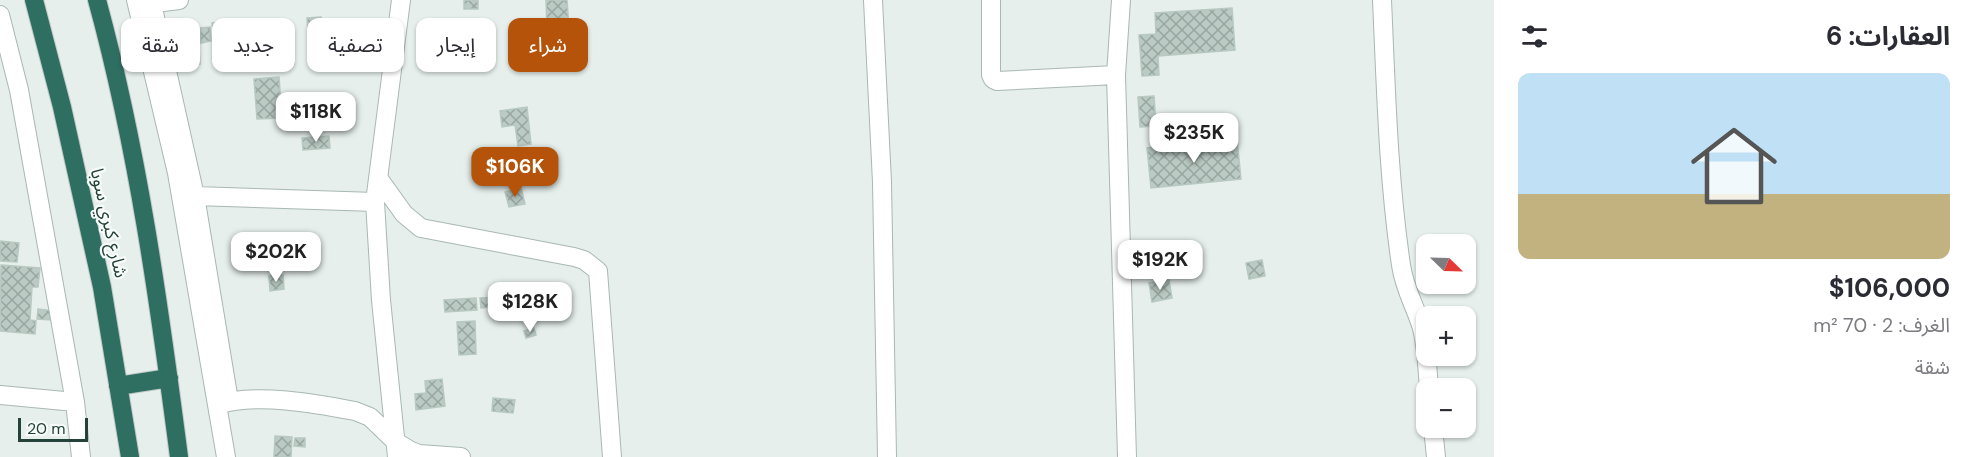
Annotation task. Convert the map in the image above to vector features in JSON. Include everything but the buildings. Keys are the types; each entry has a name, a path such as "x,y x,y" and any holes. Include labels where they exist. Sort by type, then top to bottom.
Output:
{"highway":[{"name":"شارع كبري سوبا","path":"34,0 62,107 102,286 130,457"},
{"name":"شارع كبري سوبا","path":"97,0 130,136 151,250 179,457"},
{"path":"118,386 169,378"}],"street":[{"path":"142,3 179,0"},
{"path":"397,449 381,300 375,202 401,0"},
{"path":"873,0 882,182 887,457"},
{"path":"991,0 991,75 993,79 998,81 1116,75"},
{"path":"1121,0 1116,75 1127,457"},
{"path":"1383,0 1390,150 1400,263 1404,285 1421,325 1428,378"},
{"path":"142,3 195,196 223,403 226,457"},
{"path":"142,3 223,403"},
{"path":"0,15 19,90 75,402 81,457"},
{"path":"0,89 19,90"},
{"path":"379,179 404,214 421,228 574,257 584,260 598,272 612,457"},
{"path":"195,196 375,202"},
{"path":"0,395 75,402"},
{"path":"223,403 260,399 355,411 370,417 397,449 419,454 461,457"},
{"path":"1434,438 1436,457"}]}
